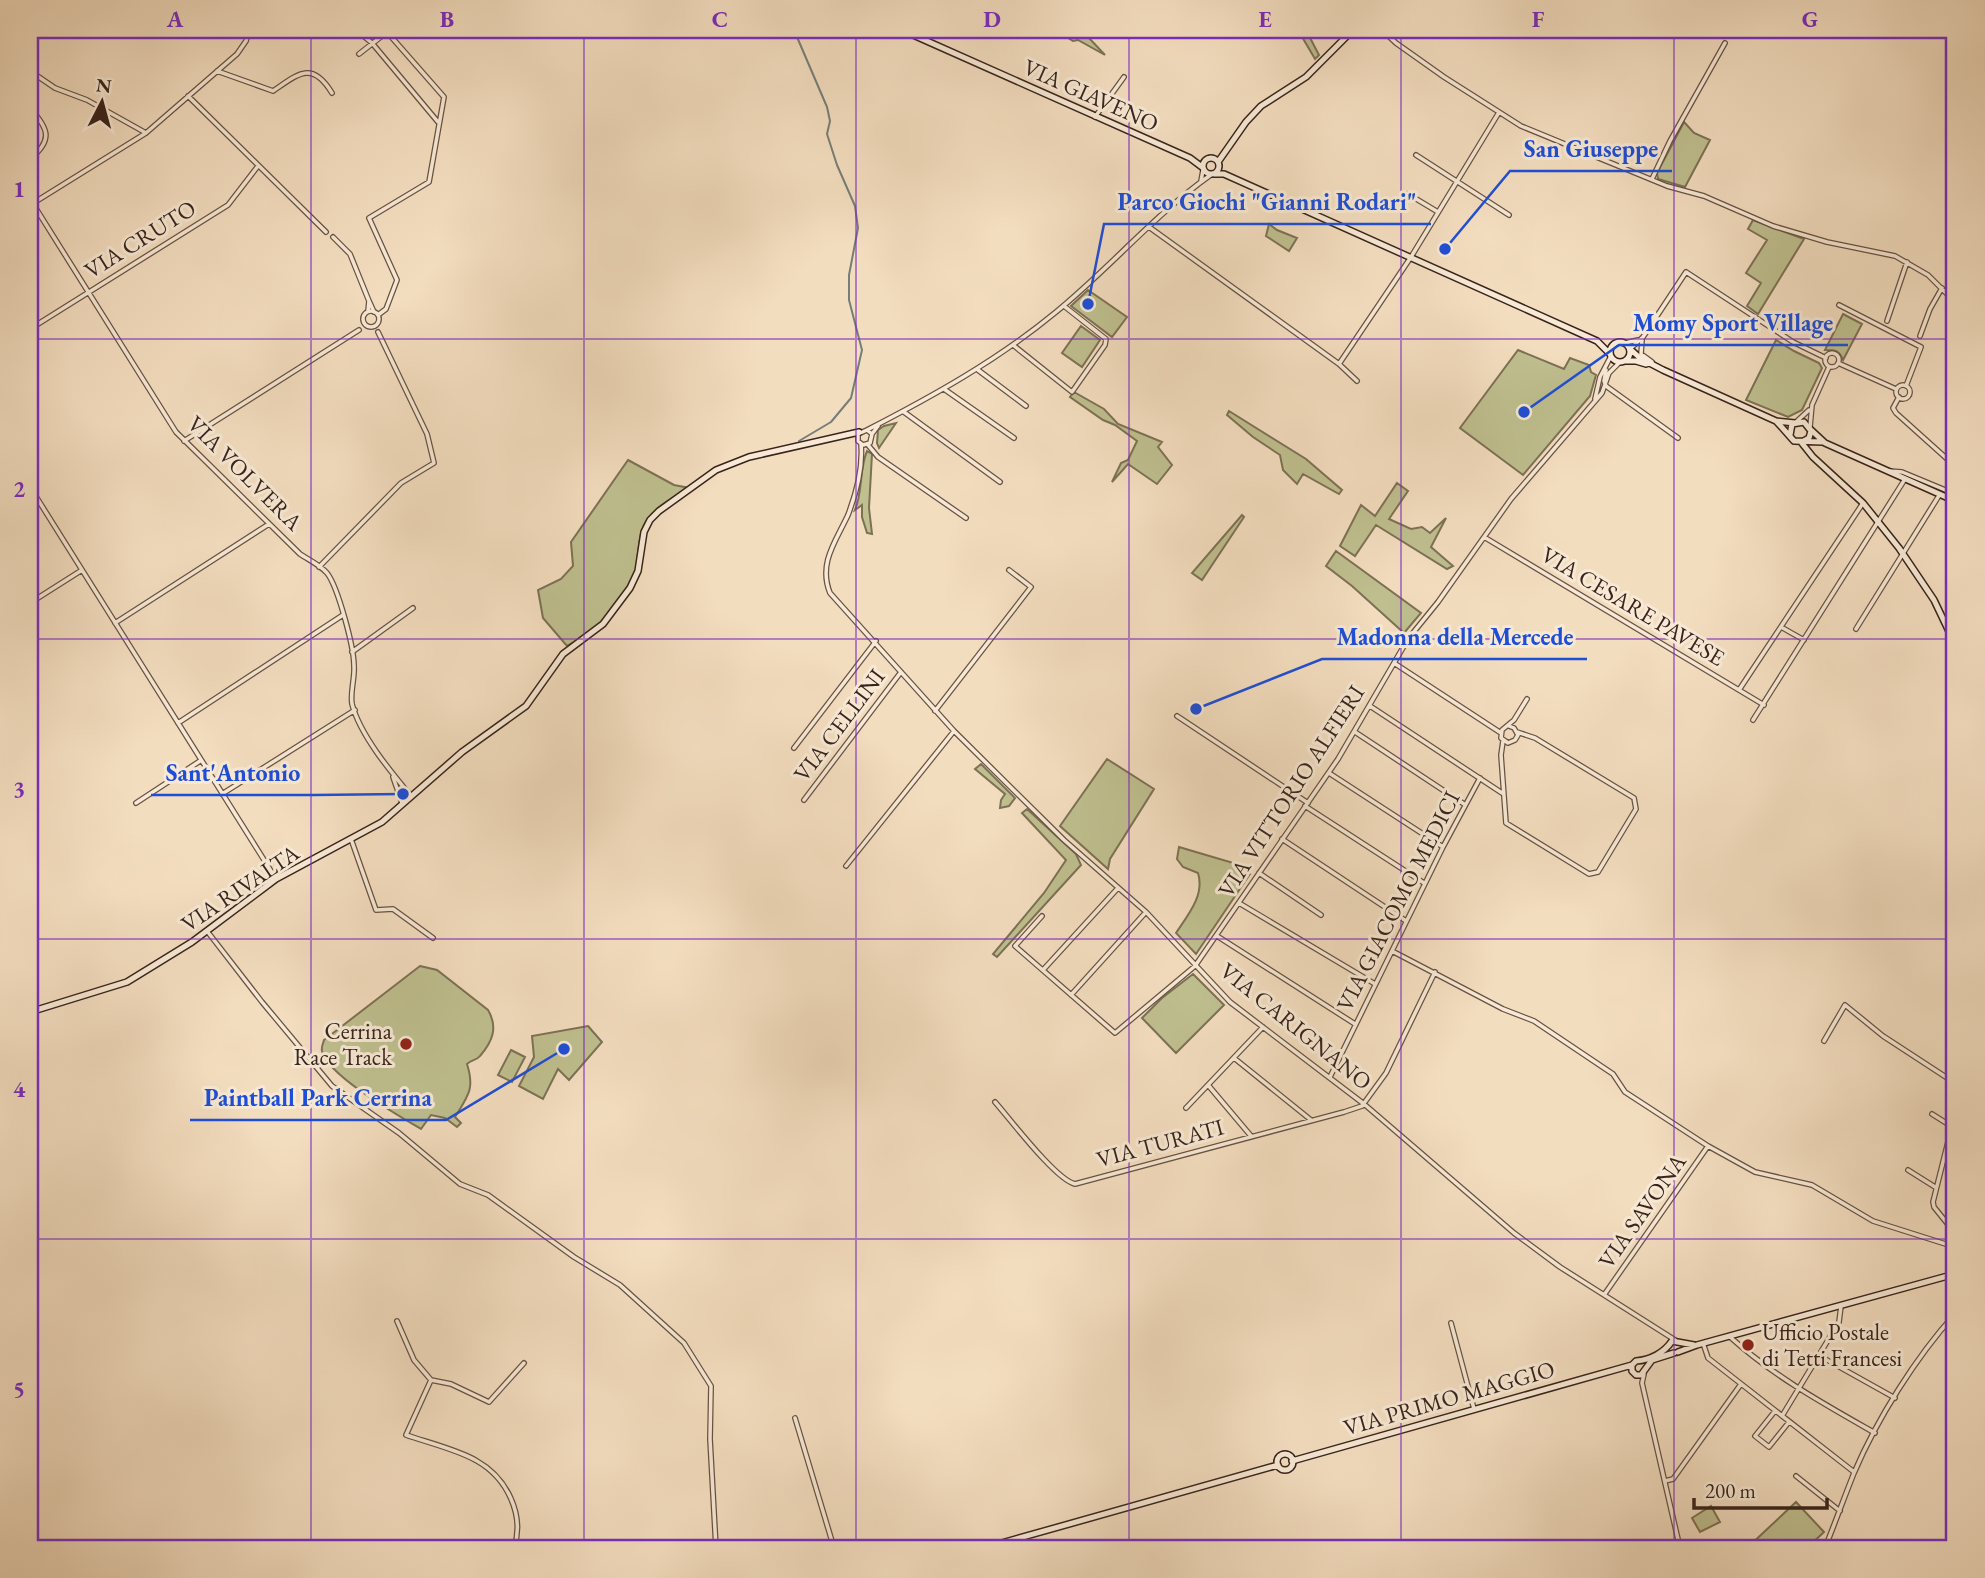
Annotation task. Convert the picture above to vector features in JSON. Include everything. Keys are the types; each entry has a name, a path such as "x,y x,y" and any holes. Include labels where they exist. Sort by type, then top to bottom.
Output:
{"main road":[{"name":"VIA GIAVENO","path":"902,30 1190,158 1205,164 1218,164"},
{"path":"1205,164 1227,146 1261,106 1306,77 1353,30"},
{"path":"1213,174 1227,146"},
{"name":"VIA GIAVENO","path":"1205,164 1213,174 1224,174 1597,341 1622,362 1636,361 1662,370"},
{"path":"1218,164 1224,174"},
{"name":"VIA GIAVENO","path":"1597,341 1625,342 1640,358 1662,370 1776,421 1804,422 1825,443 1955,501"},
{"path":"1611,355 1611,348 1616,342"},
{"path":"1622,362 1630,356 1630,349"},
{"name":"VIA GIAVENO","path":"1776,421 1794,441 1825,443"},
{"path":"1790,435 1790,429 1795,423"},
{"path":"1810,429 1810,436 1803,442 1813,457 1863,503 1878,521 1934,600 1955,644"},
{"name":"VIA RIVALTA","path":"30,1012 127,982 206,931 275,879 382,822 462,752 520,712 533,698 563,654 603,624 630,588 638,571 644,532 659,511 728,464 861,432"},
{"path":"1700,1344 1671,1342 1669,1347 1643,1361 1636,1361 1634,1370 1644,1374 1652,1360 1700,1344 1955,1274"},
{"path":"1676,1352 1681,1348 1678,1342"},
{"path":"1669,1347 1676,1352"},
{"path":"1643,1361 1647,1367"},
{"name":"VIA PRIMO MAGGIO","path":"1292,1461 1616,1369 1634,1370"},
{"path":"1283,1455 1290,1456 1292,1461 1291,1467 1286,1470 1280,1468 1277,1460 1283,1455"},
{"path":"984,1548 1278,1465"}],"street":[{"path":"31,203 146,133 237,54 246,41 248,30"},
{"path":"356,30 372,43 439,122"},
{"path":"1382,30 1396,43 1498,114 1521,126 1653,180 1704,195 1773,226 1827,242 1884,252 1928,275 1955,302"},
{"path":"359,54 387,32 444,97 429,181 369,218 397,280 386,309 376,313 368,312"},
{"path":"1653,180 1671,141 1726,43"},
{"path":"30,71 55,88 88,100 146,133"},
{"path":"217,71 273,92 294,75 309,73 323,78 332,93"},
{"path":"1095,117 1124,77"},
{"path":"188,96 326,232"},
{"path":"30,108 44,124 46,139 40,151 30,159"},
{"path":"1339,365 1410,257 1498,114"},
{"path":"1416,155 1509,215"},
{"path":"1201,181 1205,164"},
{"name":"VIA CRUTO","path":"30,329 228,205 258,166"},
{"path":"861,432 904,412 1013,345 1064,306 1149,227 1201,181 1213,174"},
{"path":"1408,194 1438,212"},
{"name":"VIA VOLVERA","path":"31,203 184,441 300,554 319,567 334,585 352,652 352,701 355,710 364,730 391,772 411,796"},
{"path":"1149,227 1339,365 1357,381"},
{"path":"184,441 380,319 369,301 350,254 333,237"},
{"path":"1886,321 1907,262"},
{"path":"1630,349 1643,337 1686,272 1793,342 1826,358"},
{"path":"1920,337 1930,309 1942,288"},
{"path":"359,330 368,312 369,301"},
{"path":"1839,305 1921,347 1906,386"},
{"path":"1013,345 1072,392 1105,345 1106,339 1064,306"},
{"path":"319,567 401,483 434,463 427,434 378,332 363,321"},
{"path":"1625,342 1643,337"},
{"name":"VIA GIAVENO","path":"1643,337 1641,354 1662,370"},
{"path":"1826,358 1830,354 1835,355 1838,363"},
{"name":"VIA VITTORIO ALFIERI","path":"1606,386 1604,381 1611,355"},
{"path":"1826,358 1829,367"},
{"name":"VIA VITTORIO ALFIERI","path":"1071,995 1115,1033 1195,966 1329,773 1408,639 1511,499 1606,386 1609,373 1622,362"},
{"path":"1829,367 1835,367 1838,363"},
{"path":"1838,363 1896,389 1899,397 1893,408 1896,413 1955,467"},
{"path":"1795,423 1812,405 1829,367"},
{"path":"977,369 1027,407"},
{"name":"VIA VITTORIO ALFIERI","path":"1594,401 1600,377 1606,370"},
{"path":"1606,386 1678,438"},
{"path":"1896,389 1906,386"},
{"path":"1899,397 1908,396 1909,390 1906,386"},
{"path":"944,389 1014,438"},
{"path":"1810,429 1812,405"},
{"path":"904,412 1000,482"},
{"name":"VIA CARIGNANO","path":"879,424 865,445 856,491 848,515 827,558 825,581 830,593 876,641 954,731 1064,840 1146,912 1230,1002 1364,1104 1514,1233 1560,1267 1678,1342"},
{"path":"861,432 872,437 878,457 966,518"},
{"path":"861,432 865,445 874,449"},
{"path":"1888,471 1902,472 1955,495"},
{"path":"1753,720 1905,478"},
{"path":"1949,492 1955,482"},
{"path":"30,487 275,879"},
{"path":"1856,629 1940,495"},
{"path":"1739,690 1863,503"},
{"path":"115,624 269,524"},
{"name":"VIA CESARE PAVESE","path":"1484,537 1763,705"},
{"path":"30,603 82,570"},
{"path":"935,711 1031,587 1009,570"},
{"path":"352,652 412,608"},
{"path":"177,724 343,615"},
{"path":"1782,627 1804,640"},
{"path":"794,748 876,641"},
{"path":"1394,663 1502,731"},
{"name":"VIA CELLINI","path":"804,800 901,672"},
{"path":"1502,731 1514,720 1527,699"},
{"path":"1370,706 1502,793"},
{"path":"222,794 355,710"},
{"path":"1177,716 1424,884"},
{"path":"1501,755 1516,733 1514,720"},
{"path":"1502,731 1502,793 1506,823 1589,874 1598,872 1636,809 1634,798 1526,734 1516,733 1509,726"},
{"path":"846,866 954,731"},
{"path":"1355,732 1464,805"},
{"path":"1503,741 1511,743"},
{"path":"136,803 200,761"},
{"name":"VIA VOLVERA","path":"391,772 402,803"},
{"path":"1329,773 1443,847"},
{"name":"VIA GIACOMO MEDICI","path":"1330,1078 1424,884 1479,778"},
{"path":"351,839 376,910 393,909 433,938"},
{"path":"1282,839 1406,922"},
{"path":"1259,873 1321,915"},
{"path":"1043,970 1118,888"},
{"path":"1239,903 1375,984"},
{"path":"1042,915 1015,946 1071,995 1146,912"},
{"path":"206,931 332,1086 399,1133 460,1184 488,1195 574,1257 620,1286 684,1343 711,1386 710,1439 716,1548"},
{"path":"1217,936 1355,1024"},
{"path":"1392,951 1503,1009 1534,1021 1613,1074 1625,1092 1708,1146 1755,1172 1812,1185 1873,1221 1955,1247"},
{"path":"1364,1104 1386,1073 1435,972"},
{"path":"1824,1041 1845,1005 1884,1036 1955,1083"},
{"path":"1186,1108 1262,1027"},
{"path":"1234,1058 1311,1120"},
{"path":"1208,1085 1251,1136"},
{"name":"VIA TURATI","path":"995,1102 1039,1154 1070,1183 1364,1104"},
{"path":"1932,1114 1952,1126"},
{"path":"1955,1114 1933,1202 1955,1233"},
{"name":"VIA SAVONA","path":"1604,1295 1708,1146"},
{"path":"1908,1170 1936,1187"},
{"path":"1782,1416 1839,1322 1841,1306"},
{"path":"1825,1548 1854,1472 1875,1433 1922,1356 1955,1314"},
{"path":"397,1321 414,1360 431,1380 451,1384 489,1402 524,1363"},
{"path":"1451,1324 1474,1409"},
{"path":"1665,1333 1669,1347"},
{"path":"1728,1336 1753,1358 1798,1389 1875,1433"},
{"path":"1700,1344 1709,1358 1854,1472"},
{"path":"1818,1354 1895,1398"},
{"path":"1634,1370 1642,1382 1680,1548"},
{"path":"1642,1382 1644,1374"},
{"path":"431,1380 406,1435 478,1461 505,1486 518,1518 514,1548"},
{"path":"1665,1481 1673,1479 1741,1384"},
{"path":"1775,1411 1755,1436 1769,1447 1789,1421"},
{"path":"795,1418 834,1548"},
{"path":"1796,1476 1840,1511"}],"green space":[{"path":"1055,30 1075,30 1090,39 1105,55 1078,40 1073,41"},
{"path":"1298,30 1306,30 1319,55 1315,59"},
{"path":"1684,122 1694,133 1710,140 1685,187 1658,179 1657,173"},
{"path":"1753,220 1804,239 1758,314 1747,306 1761,283 1746,273 1767,240 1748,229"},
{"path":"1269,224 1297,238 1289,251 1266,236"},
{"path":"1088,290 1127,317 1112,337 1071,306"},
{"path":"1843,314 1862,324 1843,360 1836,351 1825,350"},
{"path":"1081,326 1100,340 1082,367 1062,353"},
{"path":"1776,340 1819,363 1822,368 1802,410 1788,417 1746,400"},
{"path":"1518,350 1564,369 1570,358 1589,365 1591,372 1596,375 1590,396 1523,475 1460,428"},
{"path":"1074,392 1104,409 1118,424 1162,442 1158,447 1172,465 1157,484 1128,464 1112,482 1121,463 1128,460 1137,441 1070,397"},
{"path":"1229,411 1306,459 1342,490 1339,494 1303,474 1297,484 1283,470 1280,455 1227,415"},
{"path":"896,423 879,448 878,430"},
{"path":"867,451 872,454 869,508 872,534 867,533 862,517 862,505 855,510"},
{"path":"628,460 674,485 690,488 664,503 644,525 635,573 617,606 588,633 567,646 543,618 538,590 561,579 573,566 571,542"},
{"path":"1397,483 1408,491 1389,519 1411,529 1422,527 1430,533 1446,518 1431,547 1453,566 1447,569 1376,525 1355,556 1340,546 1361,505 1375,516"},
{"path":"1242,515 1244,517 1202,580 1192,573"},
{"path":"1336,551 1421,613 1404,633 1326,566"},
{"path":"1107,759 1154,789 1110,859 1108,869 1060,826"},
{"path":"981,764 1015,798 1009,806 1000,808 1005,794 975,769"},
{"path":"1027,809 1076,854 1081,865 997,957 993,954 1044,893 1066,860 1022,813"},
{"path":"1179,847 1247,867 1250,874 1196,954 1176,933 1194,904 1200,881 1198,873 1183,867 1177,859"},
{"name":"Cerrina Race Track","path":"420,966 437,970 488,1010 493,1022 493,1034 488,1045 479,1057 467,1064 470,1086 467,1098 455,1117 461,1123 457,1127 445,1118 431,1115 421,1129 350,1083 327,1061 322,1051 324,1040"},
{"path":"1193,974 1224,1005 1176,1053 1142,1018"},
{"path":"588,1026 602,1042 569,1080 558,1069 543,1099 519,1086 534,1057 532,1036"},
{"path":"511,1050 525,1057 512,1082 498,1075"},
{"path":"1796,1502 1824,1532 1807,1548 1747,1548"},
{"path":"1711,1506 1720,1522 1700,1532 1692,1518"}],"waterway":[{"path":"794,30 827,107 830,121 827,134 855,206 858,228 849,275 849,300 862,350 851,398 831,422 799,441"}],"place":[{"name":"San Giuseppe","path":"1445,249"},
{"name":"Parco Giochi \"Gianni Rodari\"","path":"1088,304"},
{"name":"Momy Sport Village","path":"1524,412"},
{"name":"Madonna della Mercede","path":"1196,709"},
{"name":"Sant'Antonio","path":"403,794"},
{"name":"Cerrina Race Track","path":"406,1044"},
{"name":"Paintball Park Cerrina","path":"564,1049"},
{"name":"Ufficio Postale di Tetti Francesi","path":"1748,1345"}]}
